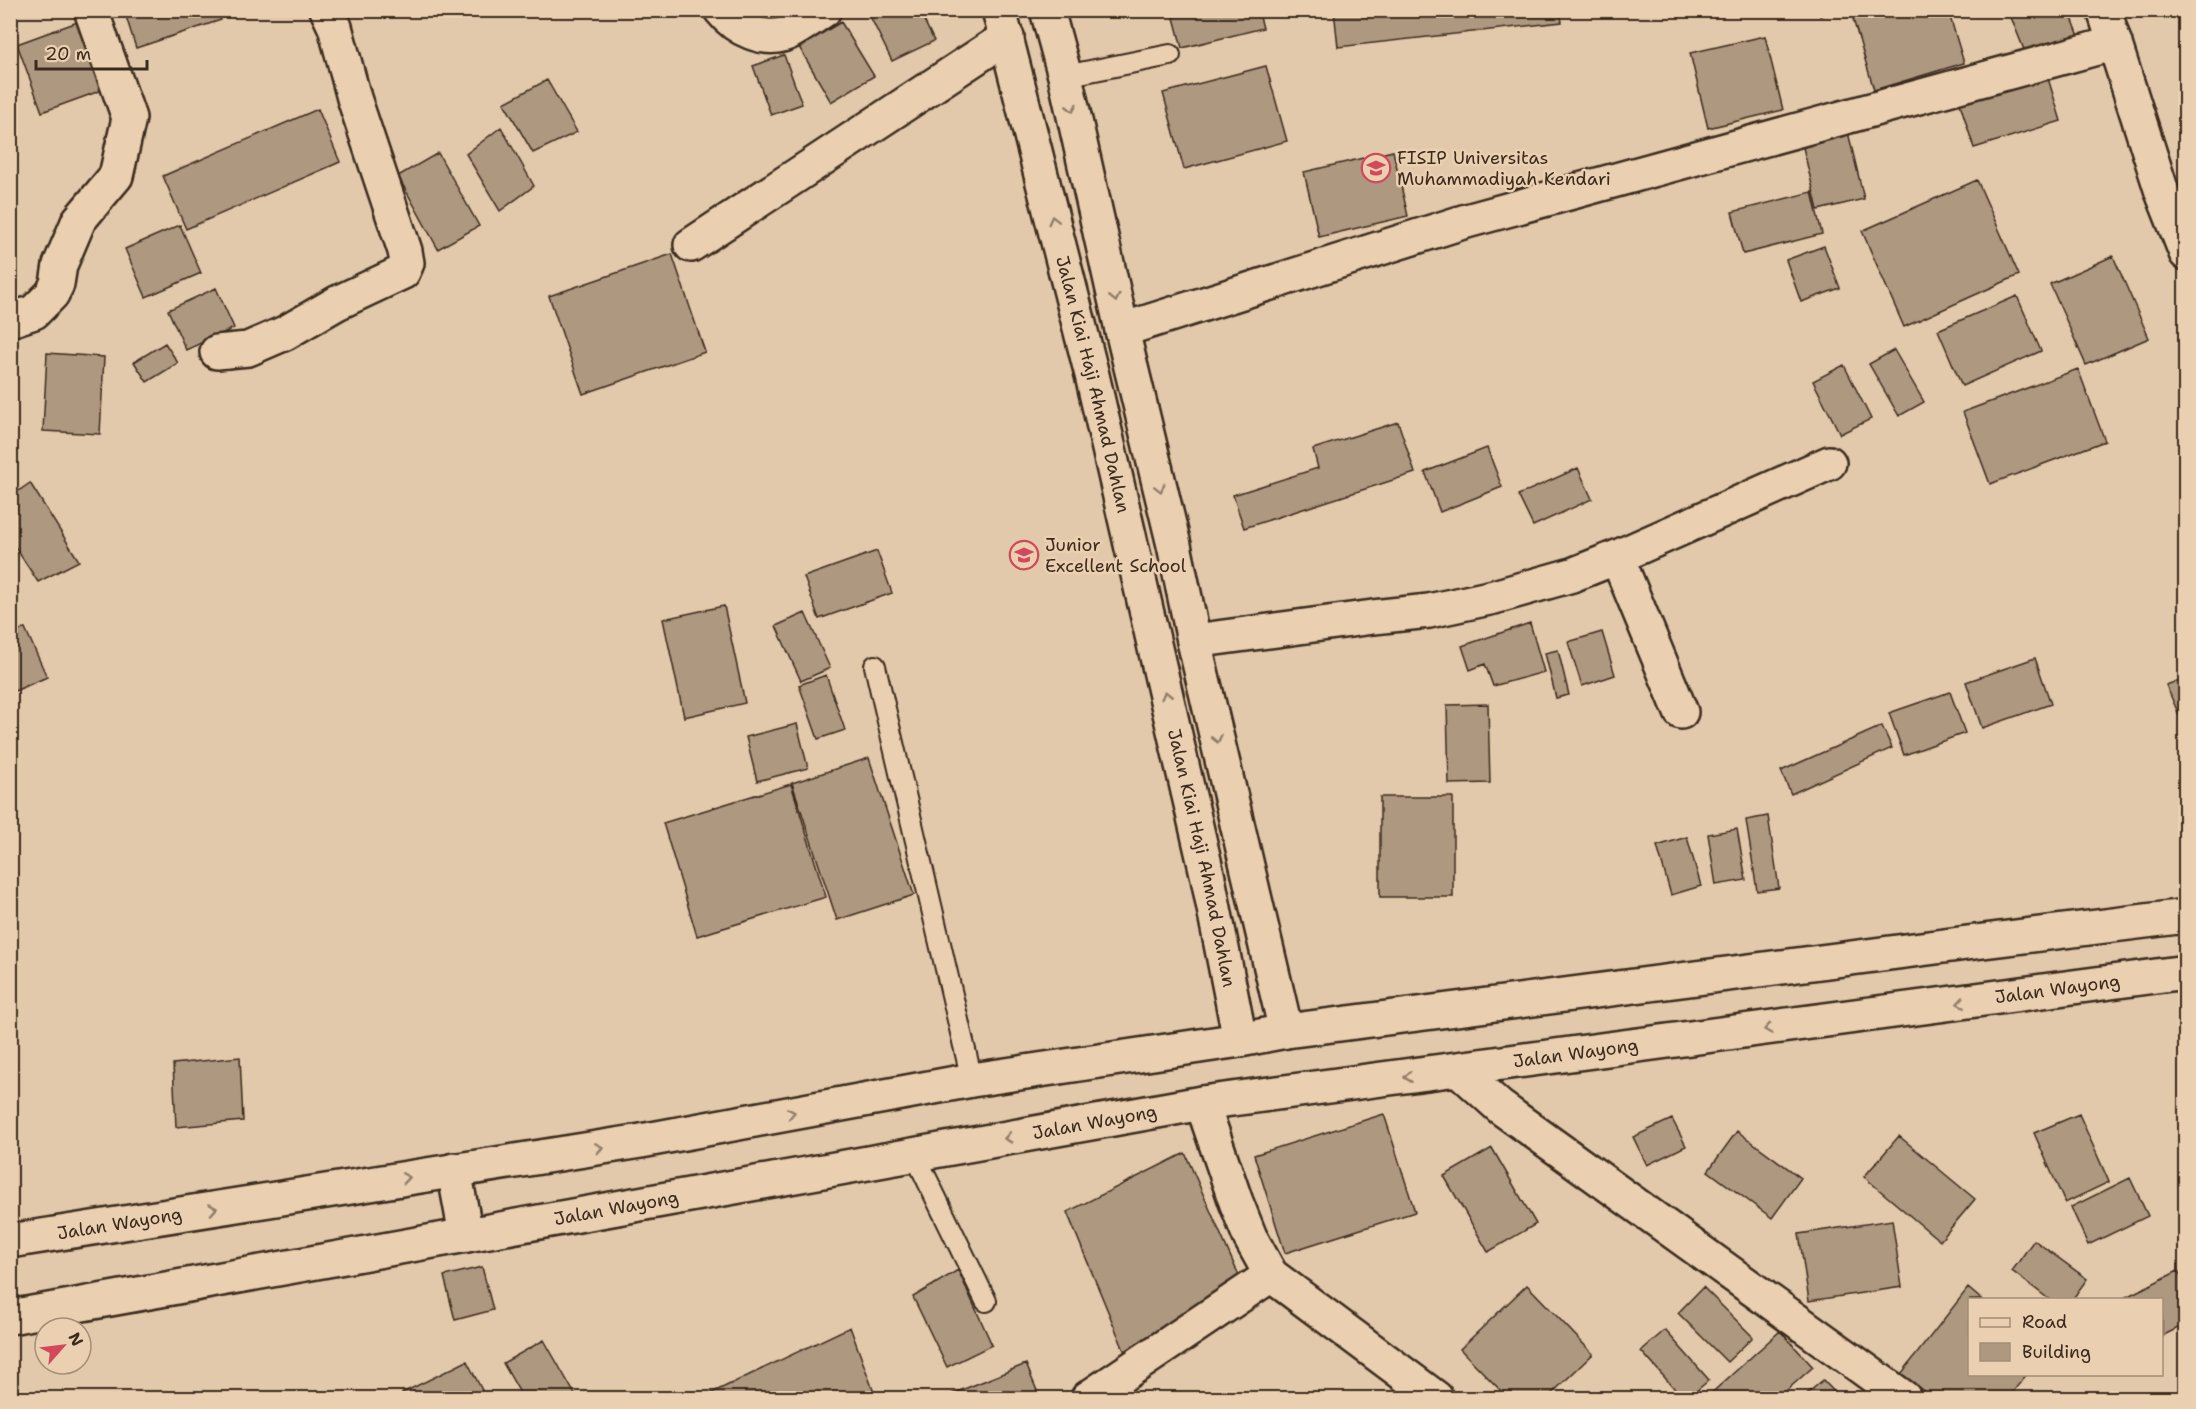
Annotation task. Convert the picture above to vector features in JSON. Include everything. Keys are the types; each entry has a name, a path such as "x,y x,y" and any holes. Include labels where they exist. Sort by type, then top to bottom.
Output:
{"main road":[{"path":"10,320 34,312 52,294 57,284 60,265 80,220 116,176 129,118 92,10"},
{"path":"217,352 249,349 285,333 337,303 403,272 407,263 354,98 335,27 327,10"},
{"path":"721,10 740,28 762,35 786,34 824,10"},
{"path":"1047,10 1065,76 1122,330 1174,545 1194,641 1283,1016 1967,943 2186,916"},
{"path":"2104,10 2174,190 2186,253"},
{"path":"691,245 1003,24"},
{"name":"Jalan Kiai Haji Ahmad Dahlan","path":"1003,24 1092,375 1208,878 1237,1025"},
{"path":"1122,330 1463,222 2115,43"},
{"path":"1194,641 1373,617 1429,612 1494,597 1572,575 1829,463"},
{"path":"1617,557 1681,712"},
{"name":"Jalan Wayong","path":"10,1317 1202,1103 2186,972"},
{"name":"Jalan Wayong","path":"10,1241 641,1141 972,1080 1283,1016"},
{"path":"1459,1070 1500,1107 1904,1398"},
{"path":"1202,1103 1250,1237 1271,1275 1436,1398"},
{"path":"454,1170 466,1235"},
{"path":"1088,1398 1271,1275"}],"lane":[{"path":"1065,76 1170,55"},
{"path":"875,666 972,1080"},
{"path":"915,1155 986,1300"}],"building":[{"path":"124,10 218,10 221,20 136,48"},
{"path":"867,10 919,10 934,41 892,61"},
{"path":"1172,10 1258,10 1263,28 1182,48"},
{"path":"1334,10 1560,10 1562,22 1338,47"},
{"path":"1692,10 1719,10 1693,17"},
{"path":"1818,10 1839,10 1820,16"},
{"path":"1882,10 1948,10 1964,63 1874,90 1853,19"},
{"path":"2008,10 2069,10 2079,36 2027,57"},
{"path":"83,20 108,88 42,112 17,44"},
{"path":"841,22 874,76 831,102 799,47"},
{"path":"1765,36 1783,110 1708,128 1690,53"},
{"path":"784,55 802,104 771,115 753,66"},
{"path":"2044,65 2061,121 1974,148 1956,91"},
{"path":"1266,66 1287,141 1184,169 1163,93"},
{"path":"547,80 577,132 533,153 504,103"},
{"path":"318,109 340,162 186,229 163,176"},
{"path":"501,127 534,186 500,211 466,154"},
{"path":"1847,128 1864,199 1818,210 1801,139"},
{"path":"1393,151 1408,216 1319,237 1304,172"},
{"path":"438,153 479,226 438,249 398,176"},
{"path":"1977,180 2019,275 1904,327 1862,231"},
{"path":"1812,192 1822,234 1743,254 1732,212"},
{"path":"180,225 201,273 146,297 125,249"},
{"path":"1824,246 1840,288 1801,302 1786,260"},
{"path":"672,254 705,352 583,394 549,296"},
{"path":"2113,256 2149,338 2086,365 2050,284"},
{"path":"216,288 234,328 186,350 168,310"},
{"path":"2017,296 2041,351 1962,386 1938,330"},
{"path":"165,343 178,363 147,382 134,362"},
{"path":"1894,350 1924,402 1899,416 1869,364"},
{"path":"47,353 104,357 100,434 43,431"},
{"path":"1844,365 1871,419 1840,434 1813,381"},
{"path":"2078,369 2105,441 1990,484 1963,412"},
{"path":"1398,422 1415,473 1244,528 1233,495 1318,468 1313,449"},
{"path":"1487,448 1502,487 1440,512 1425,472"},
{"path":"1578,468 1592,499 1533,526 1518,495"},
{"path":"30,483 79,561 38,582 10,539 10,497"},
{"path":"877,551 892,593 819,619 804,577"},
{"path":"724,606 745,703 684,717 663,619"},
{"path":"805,613 830,668 801,681 776,626"},
{"path":"1530,623 1544,672 1493,686 1485,664 1470,670 1462,646"},
{"path":"25,628 47,677 10,693 10,635"},
{"path":"1602,632 1615,675 1582,686 1568,642"},
{"path":"1558,650 1569,695 1556,698 1545,653"},
{"path":"2035,658 2051,704 1982,728 1966,682"},
{"path":"826,675 845,730 818,739 799,685"},
{"path":"2186,678 2186,731 2166,685"},
{"path":"1950,692 1965,733 1904,755 1889,713"},
{"path":"1488,704 1490,783 1449,784 1447,705"},
{"path":"797,724 808,768 757,781 746,737"},
{"path":"1882,726 1892,748 1791,794 1781,771"},
{"path":"869,758 914,895 837,920 792,783"},
{"path":"791,784 826,897 697,936 663,823"},
{"path":"1380,797 1453,797 1453,897 1380,897"},
{"path":"1768,816 1779,888 1757,891 1746,820"},
{"path":"1737,829 1746,880 1716,885 1708,834"},
{"path":"1687,837 1701,886 1671,895 1657,846"},
{"path":"240,1057 243,1121 176,1127 173,1064"},
{"path":"1384,1114 1415,1212 1285,1253 1254,1155"},
{"path":"2079,1114 2109,1182 2065,1203 2034,1133"},
{"path":"1672,1119 1686,1146 1647,1165 1633,1137"},
{"path":"1737,1131 1801,1178 1772,1218 1708,1171"},
{"path":"1899,1136 1975,1199 1940,1241 1864,1177"},
{"path":"1492,1148 1536,1224 1488,1252 1444,1176"},
{"path":"1185,1153 1243,1285 1128,1360 1067,1212"},
{"path":"2130,1178 2148,1216 2088,1245 2071,1207"},
{"path":"1892,1220 1902,1287 1809,1301 1799,1234"},
{"path":"2034,1240 2087,1279 2073,1298 2047,1298 2012,1271"},
{"path":"482,1267 493,1310 455,1320 444,1276"},
{"path":"958,1270 992,1345 947,1367 913,1297"},
{"path":"2178,1271 2186,1285 2186,1324 2163,1336 2163,1298 2124,1298"},
{"path":"1527,1285 1593,1354 1547,1398 1508,1398 1460,1349"},
{"path":"1703,1287 1753,1337 1727,1362 1678,1313"},
{"path":"1968,1288 1980,1298 1968,1298 1968,1376 2025,1376 2008,1398 1933,1398 1901,1374"},
{"path":"850,1327 876,1398 701,1398"},
{"path":"1665,1330 1709,1380 1688,1398 1683,1398 1641,1351"},
{"path":"1780,1331 1813,1367 1778,1398 1706,1398"},
{"path":"544,1340 577,1398 523,1398 503,1363"},
{"path":"467,1361 486,1398 404,1398 402,1393"},
{"path":"1026,1364 1040,1398 942,1398"},
{"path":"1823,1380 1840,1398 1802,1398"}],"place":[{"name":"FISIP Universitas Muhammadiyah Kendari","path":"1376,168"},
{"name":"Junior Excellent School","path":"1024,555"}]}
